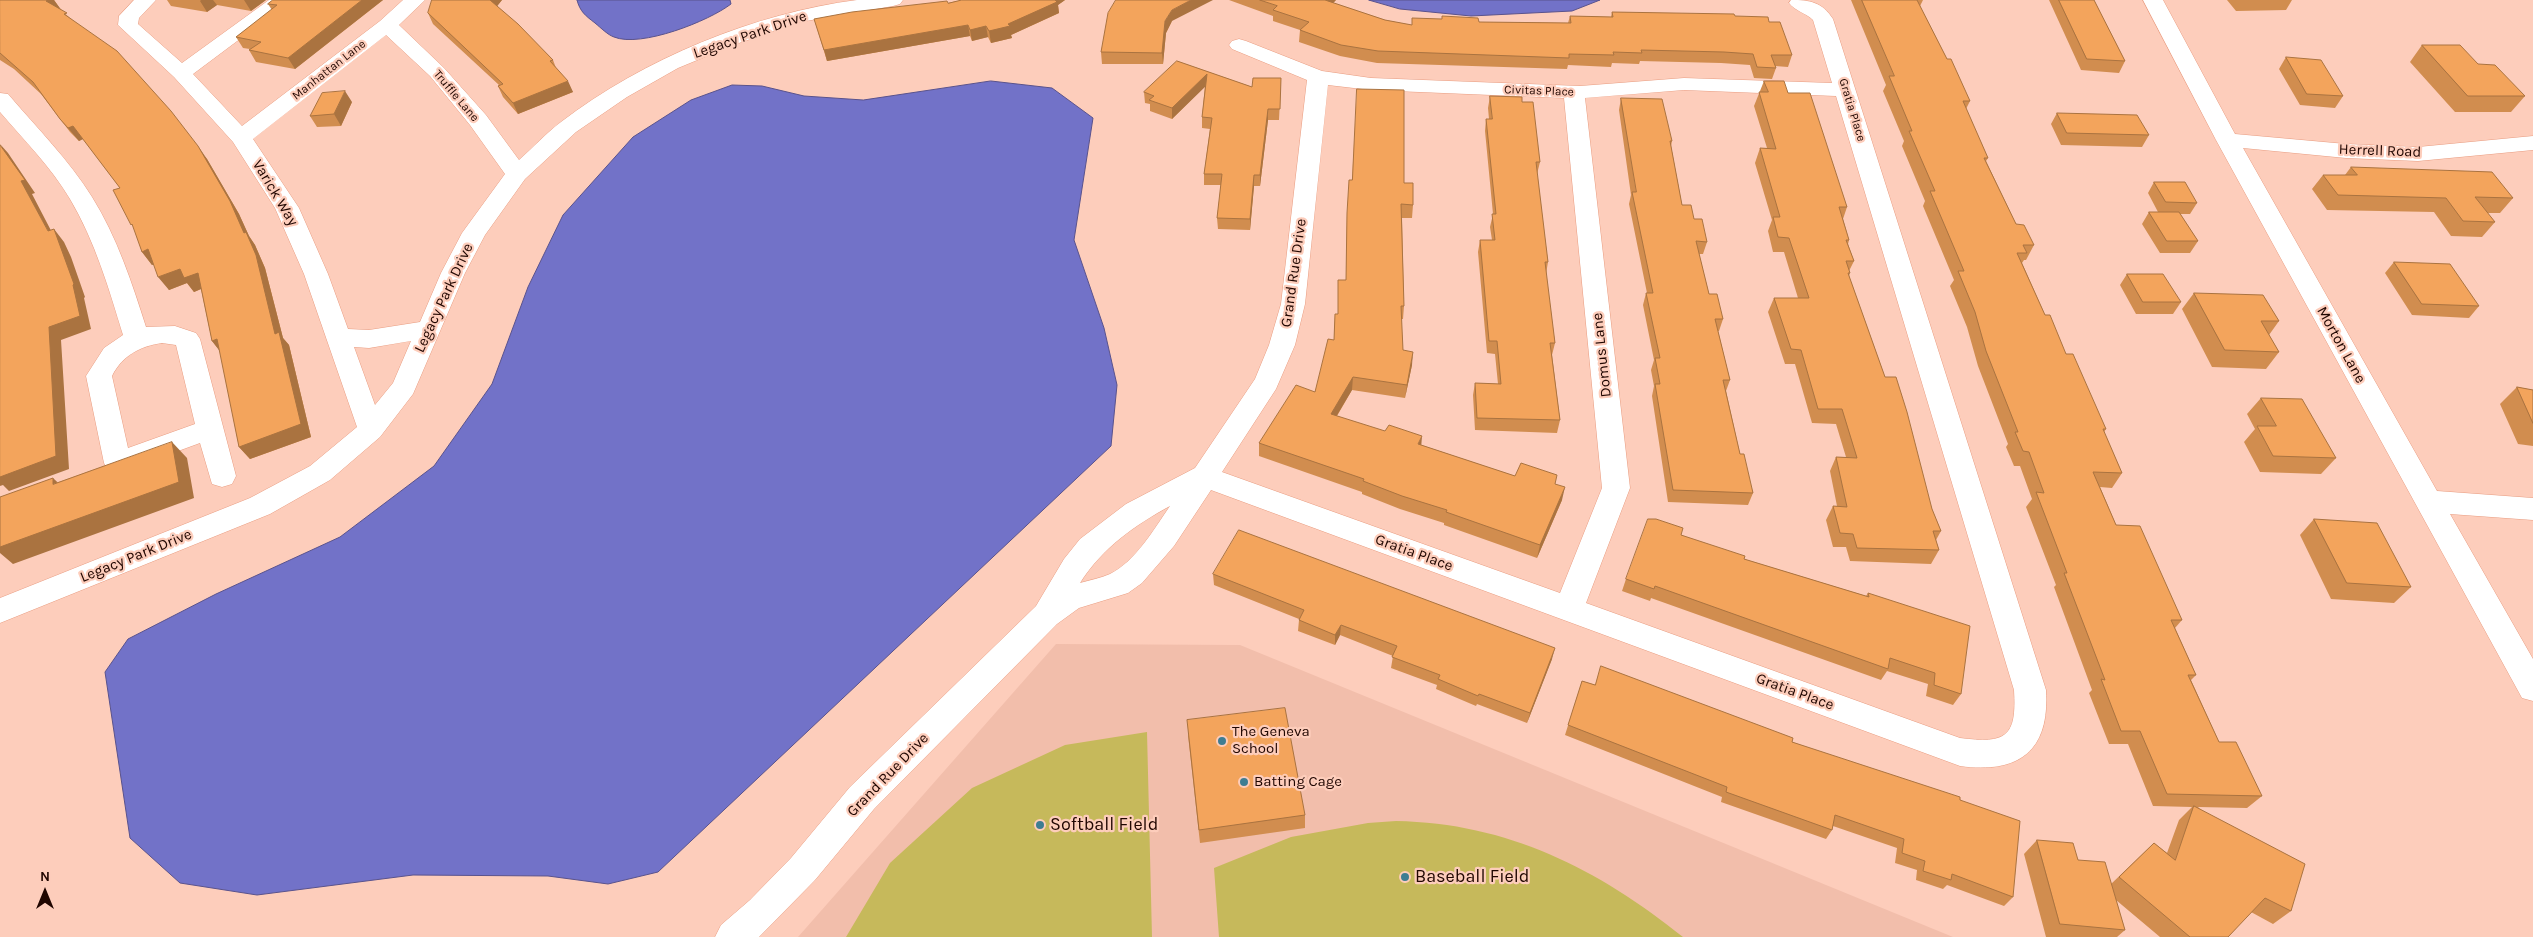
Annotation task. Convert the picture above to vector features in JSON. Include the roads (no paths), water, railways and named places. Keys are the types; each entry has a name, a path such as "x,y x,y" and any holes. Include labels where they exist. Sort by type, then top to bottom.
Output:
{"street":[{"name":"Varick Way","path":"146,0 129,16 128,25 181,73 241,138 287,208 316,274 371,430"},
{"path":"181,73 282,0"},
{"name":"Manhattan Lane","path":"241,138 387,25 415,0"},
{"name":"Legacy Park Drive","path":"0,610 260,506 320,473 371,430 404,387 452,273 474,233 517,174 568,127 619,92 679,60 729,40 792,8 892,0"},
{"name":"Morton Lane","path":"2152,0 2227,140 2533,688"},
{"name":"Gratia Place","path":"1204,476 1960,752 1982,755 2001,752 2015,747 2025,738 2030,724 2030,690 1933,370 1912,350 1900,328 1882,273 1882,262 1889,230 1823,19 1814,9 1799,3"},
{"name":"Truffle Lane","path":"387,25 437,72 478,120 517,174"},
{"name":"Civitas Place","path":"1239,45 1318,78 1371,84 1574,92 1684,84 1845,90"},
{"name":"Grand Rue Drive","path":"733,937 762,912 803,870 862,798 1046,615 1064,601 1103,590 1132,575 1164,538 1267,382 1288,325 1318,78"},
{"name":"Domus Lane","path":"1569,609 1616,488 1574,92"},
{"path":"0,99 48,154 89,212 118,277 137,339"},
{"name":"Herrell Road","path":"2227,140 2346,151 2418,154 2533,143"},
{"path":"338,337 369,339 429,329"},
{"path":"118,463 99,376 103,363 115,351 137,339 158,334 175,334 186,339 222,476"},
{"path":"90,473 210,429"},
{"name":"Grand Rue Drive","path":"1046,615 1078,562 1094,546 1138,511 1204,476"},
{"path":"2428,501 2533,509"}],"place":[{"name":"The Geneva School","path":"1222,741"},
{"name":"Batting Cage","path":"1244,782"},
{"name":"Softball Field","path":"1040,825"},
{"name":"Baseball Field","path":"1405,877"}]}
